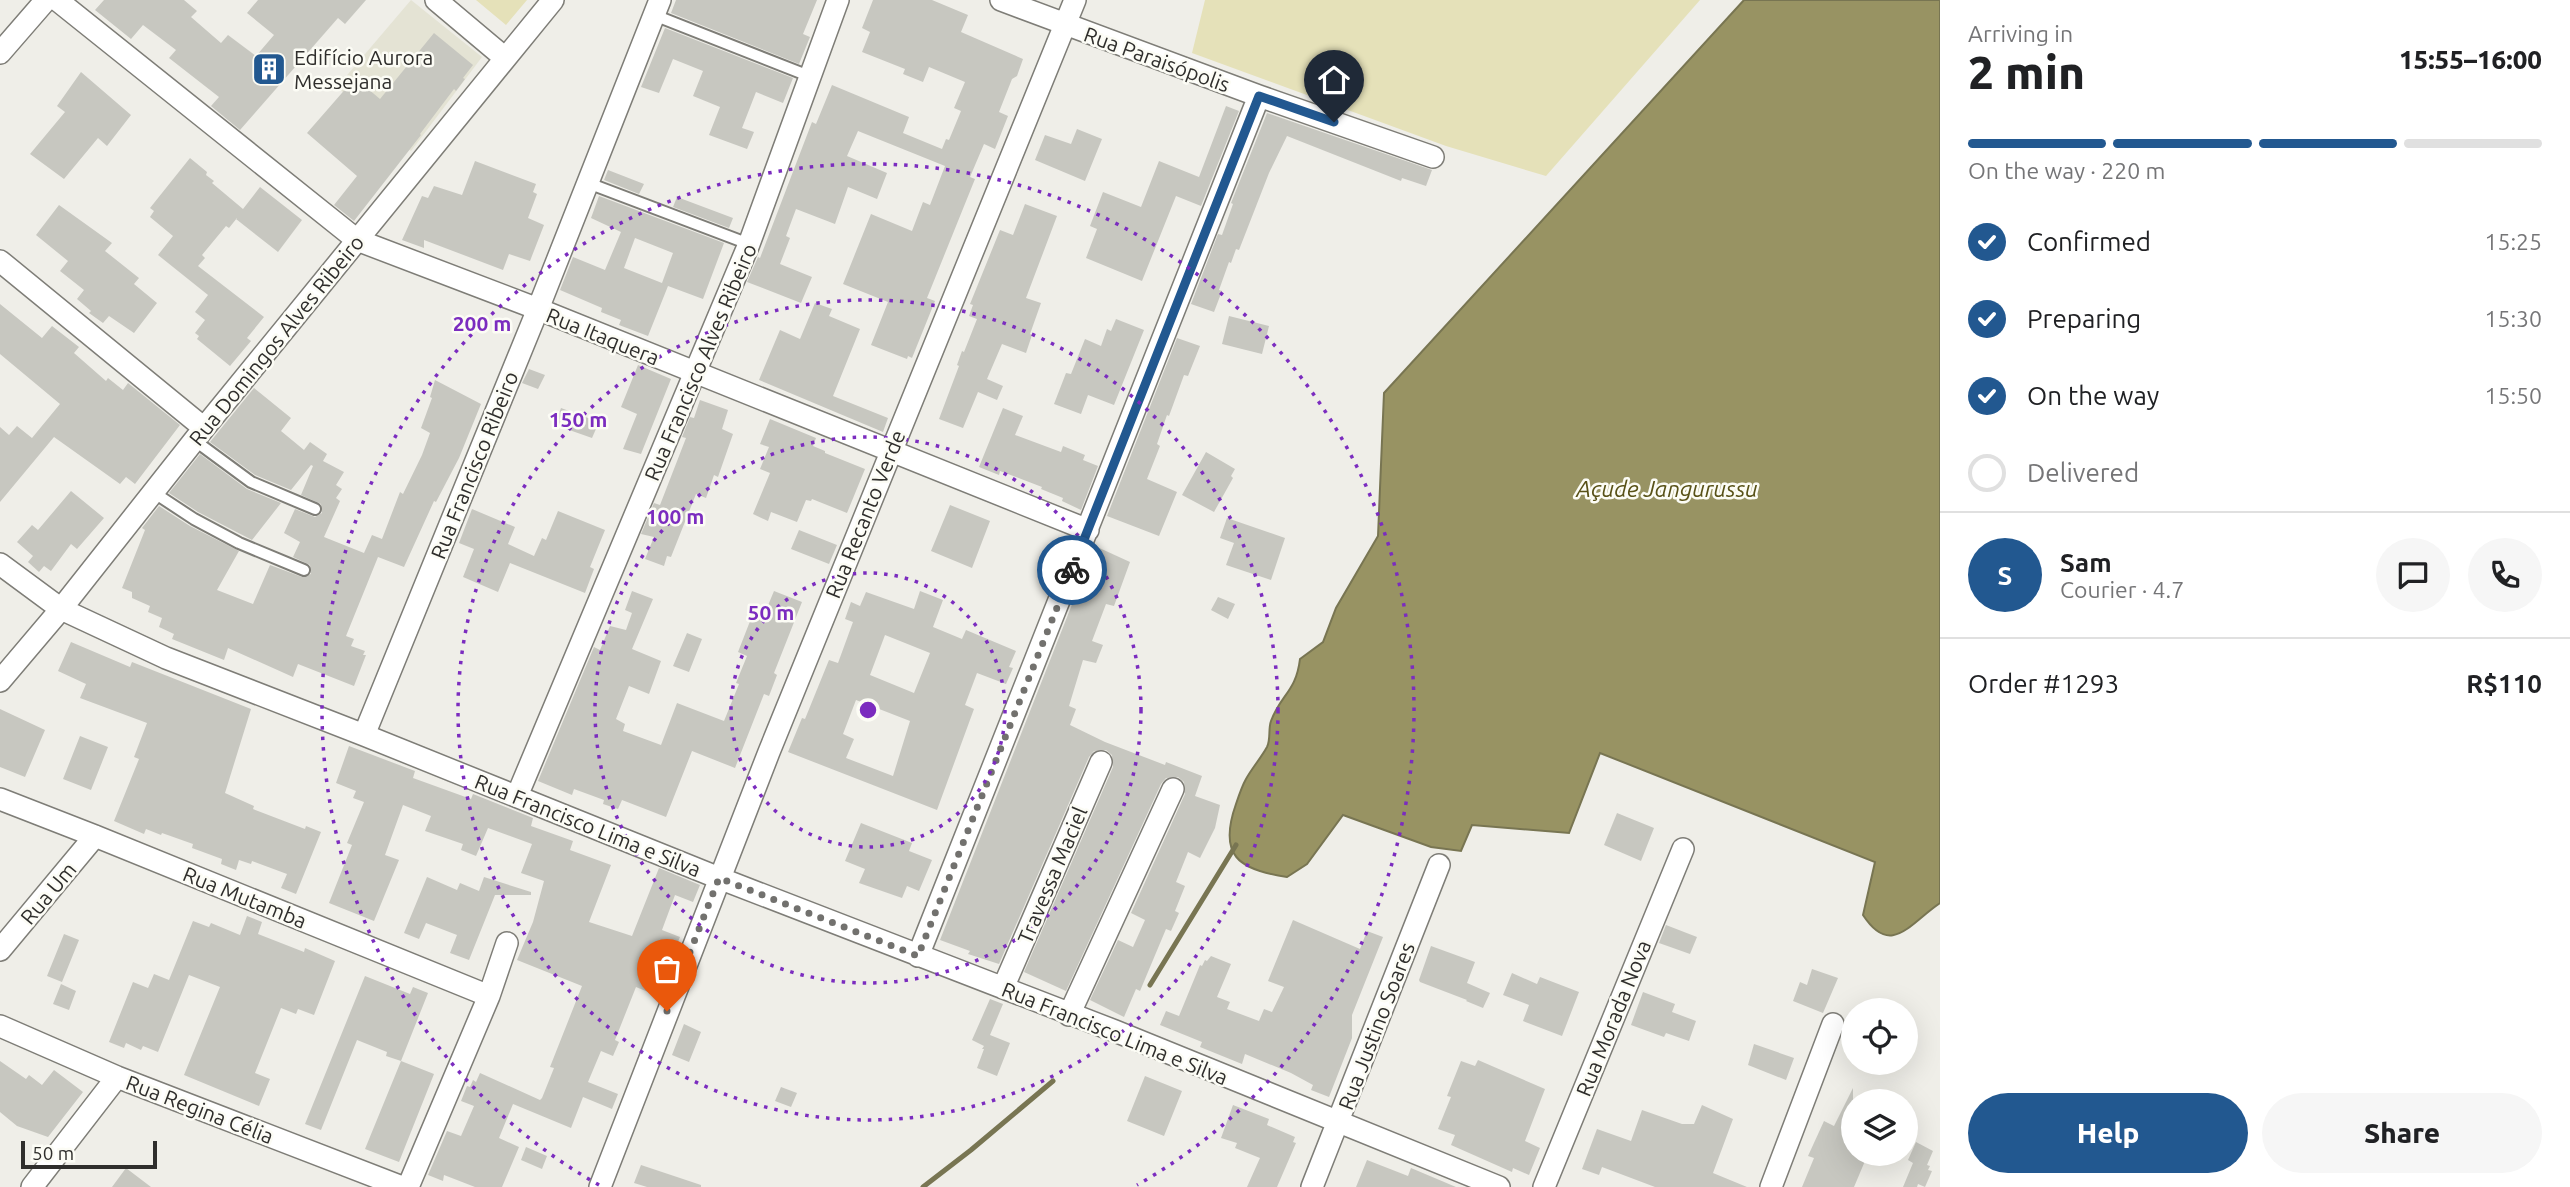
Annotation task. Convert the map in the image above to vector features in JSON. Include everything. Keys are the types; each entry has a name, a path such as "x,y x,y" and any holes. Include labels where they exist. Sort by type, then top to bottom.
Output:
{"street":[{"path":"0,53 46,0"},
{"name":"Rua Itaquera","path":"57,0 357,240 538,309 1088,530"},
{"path":"436,0 505,58"},
{"name":"Rua Domingos Alves Ribeiro","path":"0,681 553,0"},
{"name":"Rua Francisco Alves Ribeiro","path":"517,796 749,244 808,76 838,0"},
{"name":"Rua Paraisópolis","path":"1001,0 1259,96 1433,157"},
{"name":"Rua Recanto Verde","path":"600,1187 719,878 1075,0"},
{"name":"Rua Francisco Ribeiro","path":"364,735 538,309 657,7"},
{"path":"918,956 1259,96"},
{"path":"0,261 199,434"},
{"name":"Rua Francisco Lima e Silva","path":"0,564 61,609 166,658 1499,1187"},
{"name":"Travessa Maciel","path":"1003,988 1101,762"},
{"path":"1069,1015 1173,789"},
{"name":"Rua Mutamba","path":"0,799 489,996"},
{"name":"Rua Um","path":"0,950 95,836"},
{"name":"Rua Morada Nova","path":"1544,1187 1683,849"},
{"name":"Rua Justino Soares","path":"1312,1187 1439,865"},
{"path":"408,1187 489,996 507,943"},
{"path":"1771,1187 1833,1024"},
{"name":"Rua Regina Célia","path":"0,1026 117,1077 402,1187"},
{"path":"32,1187 117,1077"}],"lane":[{"path":"657,7 808,76"},
{"path":"588,183 749,244"},
{"path":"199,434 251,482 314,509"},
{"path":"153,492 194,519 239,543 304,570"}],"shaded area":[{"path":"411,0 482,57 411,151 337,87"},
{"path":"476,0 527,0 506,25"},
{"path":"1205,0 1700,0 1546,176 1446,146 1192,53"}],"water":[{"name":"Açude Jangurussu","path":"1744,0 1940,0 1940,903 1901,933 1883,934 1873,928 1863,915 1875,862 1600,753 1569,833 1472,825 1461,851 1431,847 1343,815 1307,864 1287,877 1256,870 1245,864 1236,857 1229,836 1242,788 1267,747 1271,721 1292,686 1300,659 1323,642 1336,608 1378,536 1384,393"}],"building":[{"path":"104,0 184,0 197,11 191,17 221,43 228,35 256,56 274,35 247,13 258,0 366,0 345,24 338,18 240,130 211,106 219,97 169,58 176,50 143,25 131,39 95,10"},
{"path":"676,0 817,0 803,34 810,37 799,64 671,13"},
{"path":"873,0 932,0 968,15 961,32 1023,59 999,112 1008,116 995,149 984,144 970,177 975,179 927,298 935,301 912,358 908,356 907,359 871,345 888,302 843,284 871,214 912,231 923,202 930,205 945,166 858,131 847,156 887,173 877,199 848,187 835,224 796,209 786,236 790,238 780,264 812,277 801,303 747,282 758,257 760,258 812,122 816,124 832,85 909,117 903,133 942,149 946,139 949,140 961,111 954,108 965,82 929,67 923,82 903,74 905,69 862,52 870,32 862,28"},
{"path":"665,28 793,78 783,103 756,92 742,128 754,132 747,149 709,135 720,107 693,96 703,71 673,59 659,93 641,87"},
{"path":"434,33 473,65 456,91 454,89 354,221 334,205 357,176 307,133 355,78 380,99"},
{"path":"81,72 131,115 107,146 98,138 64,179 30,154 65,112 57,106"},
{"path":"1226,106 1239,111 1201,206 1176,196 1142,281 1086,258 1097,229 1090,226 1103,192 1141,207 1159,161 1199,177"},
{"path":"1267,113 1432,170 1426,186 1402,178 1401,181 1287,136 1269,173 1239,250 1236,249 1231,263 1229,262 1214,312 1191,304 1218,234 1222,235 1233,204 1231,203"},
{"path":"1077,129 1102,139 1085,181 1035,160 1045,135 1071,144"},
{"path":"190,158 207,172 206,175 214,181 212,183 243,209 260,187 302,220 278,252 236,219 229,228 226,226 202,255 205,258 198,266 264,317 247,338 251,341 230,366 197,339 199,336 195,333 205,320 195,312 208,295 158,255 173,236 150,217 154,211 150,208"},
{"path":"475,161 536,184 533,192 537,194 528,218 544,225 530,261 509,254 503,270 424,240 424,248 402,240 422,196 428,198 434,186 462,195"},
{"path":"608,170 644,184 639,194 604,180"},
{"path":"599,196 724,243 703,299 668,286 648,336 619,325 621,320 601,312 602,308 560,290 573,257 605,270 621,232 591,218","holes":["635,238 673,253 662,283 624,268"]},
{"path":"677,197 733,218 729,228 673,207"},
{"path":"1025,204 1057,216 1026,298 1041,303 1026,353 1002,344 987,379 1003,386 997,400 978,392 963,428 939,419 962,351 964,352 977,319 969,316 973,305 970,304 1000,230 1013,235"},
{"path":"59,205 112,243 105,251 139,278 134,284 157,303 134,333 109,316 103,323 89,313 91,311 77,299 84,290 60,271 68,261 36,235"},
{"path":"815,303 832,309 829,316 860,329 833,396 888,418 883,432 759,380 780,330 800,339"},
{"path":"0,304 42,338 52,326 79,347 74,353 106,381 108,378 123,390 128,383 180,425 135,484 126,477 120,484 54,437 0,502 0,427 9,435 17,426 32,438 60,404 0,354"},
{"path":"1229,316 1269,326 1262,354 1222,344"},
{"path":"1116,319 1144,330 1114,405 1088,395 1081,414 1054,404 1066,373 1071,374 1085,339 1101,346 1107,329 1111,331"},
{"path":"1177,338 1200,346 1188,376 1184,375 1169,416 1167,415 1157,444 1160,446 1147,479 1177,492 1159,536 1107,516"},
{"path":"638,365 671,379 641,454 623,449 637,414 621,407"},
{"path":"529,369 545,375 538,389 522,383"},
{"path":"435,380 481,404 459,458 436,502 434,501 404,567 378,557 346,636 354,639 351,646 365,651 363,655 366,655 354,686 298,664 293,677 228,648 224,660 172,639 174,634 159,627 162,618 148,612 150,606 132,598 132,592 122,588 145,530 142,528 159,506 190,526 239,551 217,590 253,604 270,565 302,577 311,574 310,565 293,557 300,542 284,533 295,509 315,517 322,513 321,504 301,495 313,466 311,465 291,490 255,475 210,442 254,388 291,418 281,431 304,450 310,442 327,454 323,461 344,472 336,485 342,489 336,498 340,501 324,537 364,553 372,535 382,539 400,492 403,494 422,455 430,433 421,428 432,398 430,397"},
{"path":"700,400 728,410 722,429 733,434 718,477 714,475 706,498 696,494 671,557 667,556 664,566 645,559 654,537 641,534 654,503 660,505 686,438 682,437 690,417 694,418"},
{"path":"561,408 599,422 592,438 555,425"},
{"path":"1003,408 1023,416 1015,435 1061,452 1063,446 1085,455 1083,460 1098,466 1081,510 1062,501 1063,498 1041,489 1042,487 1000,471 999,475 979,467"},
{"path":"770,419 816,438 813,446 865,469 847,513 812,499 806,500 797,522 771,512 768,521 753,514 770,473 760,469 769,447 760,444"},
{"path":"1206,452 1235,469 1231,476 1233,478 1214,512 1182,495"},
{"path":"200,454 247,489 281,503 252,540 198,512 169,493"},
{"path":"71,491 104,518 77,549 71,544 51,571 44,566 39,572 28,562 33,556 17,542 32,525 38,530"},
{"path":"950,505 990,521 972,568 931,551"},
{"path":"472,509 515,527 508,544 534,556 542,538 546,540 558,511 605,530 590,567 594,569 585,593 510,563 498,592 463,577 474,549 459,543"},
{"path":"1227,518 1285,538 1271,580 1226,565 1234,543 1220,538"},
{"path":"799,530 837,545 829,564 791,549"},
{"path":"1095,546 1130,562 1114,606 1106,604 1092,641 1103,645 1096,663 1083,660 1069,706 1076,709 1070,725 1105,742 1202,776 1195,796 1220,805 1215,828 1200,858 1188,852 1176,882 1185,886 1175,911 1179,913 1171,931 1166,929 1140,991 1136,989 1124,1017 1090,1000 1118,940 1133,947 1145,920 1131,913 1185,794 1184,782 1178,777 1166,778 1161,784 1066,991 1024,972 1113,767 1112,755 1106,750 1094,751 1089,757 999,964 968,954 970,951 940,940"},
{"path":"632,591 653,599 632,649 661,661 649,694 629,686 616,719 625,724 623,731 661,745 677,703 724,721 747,656 738,652 754,611 764,615 774,591 802,602 774,673 777,675 769,696 764,694 735,768 692,751 666,817 622,800 618,809 603,804 604,800 574,789 572,795 538,781 594,647 600,650 610,626 626,630 632,613 625,610"},
{"path":"920,591 943,600 933,627 962,639 966,630 1016,651 1006,684 977,673 965,705 974,709 937,810 788,752 829,660 838,663 853,622 845,619 851,602 860,606 866,592 914,609","holes":["885,635 930,653 914,693 870,675","856,700 910,721 893,776 846,758 854,739 843,734"]},
{"path":"1218,597 1235,604 1228,619 1211,610"},
{"path":"687,633 702,639 689,672 673,666"},
{"path":"71,642 130,667 132,662 251,709 225,793 254,806 253,809 305,829 306,826 321,832 296,894 281,888 287,874 252,861 251,864 239,860 236,870 221,864 222,859 192,848 193,844 146,829 144,834 114,821 139,759 134,757 147,723 80,698 86,684 58,671"},
{"path":"0,709 45,730 25,777 0,767"},
{"path":"80,736 108,747 91,790 63,779"},
{"path":"349,746 415,771 413,778 471,799 473,794 533,818 531,826 573,841 570,850 611,865 589,922 632,936 659,868 700,885 693,902 675,895 662,930 680,937 667,968 663,967 653,994 636,987 615,1040 619,1042 613,1056 601,1051 588,1082 618,1094 612,1109 583,1097 571,1128 513,1104 499,1138 519,1147 502,1187 475,1187 444,1175 443,1181 428,1175 447,1131 461,1136 474,1106 461,1101 467,1086 470,1087 473,1080 476,1082 480,1073 540,1100 542,1098 554,1068 550,1067 582,986 517,960 533,922 544,881 521,873 532,844 488,828 476,856 461,850 463,844 425,831 431,816 403,805 385,855 399,860 374,921 329,903 352,845 347,843 364,802 353,798 356,791 336,783"},
{"path":"1617,813 1654,828 1641,861 1604,845"},
{"path":"861,823 912,843 909,851 932,860 919,891 907,886 902,898 859,883 865,869 845,861"},
{"path":"427,877 457,890 460,883 479,891 484,877 531,892 531,895 495,895 469,960 450,953 457,935 426,923 419,939 404,933"},
{"path":"247,916 262,922 258,934 304,952 305,948 335,961 314,1015 298,1009 296,1014 281,1008 255,1073 270,1079 259,1106 184,1075 220,987 189,975 158,1052 143,1046 141,1050 126,1043 124,1048 109,1042 133,982 148,988 154,974 169,980 193,921 209,927 211,923 240,935"},
{"path":"1293,920 1360,949 1367,931 1383,937 1352,1015 1352,1038 1329,1097 1311,1090 1313,1085 1291,1073 1245,1054 1242,1064 1200,1047 1202,1042 1160,1025 1166,1011 1179,1016 1200,965 1211,956 1231,964 1217,997 1230,1002 1227,1009 1259,1021 1264,1009 1272,1012 1284,987 1268,981"},
{"path":"1666,925 1697,937 1690,954 1659,943"},
{"path":"64,934 79,940 62,982 47,976"},
{"path":"1431,946 1475,962 1467,983 1490,993 1483,1008 1420,982"},
{"path":"1812,969 1838,978 1823,1013 1793,1001 1800,982 1807,985"},
{"path":"1512,973 1537,984 1540,977 1579,992 1562,1036 1523,1021 1529,1005 1503,995"},
{"path":"365,976 410,994 413,987 428,993 401,1061 357,1040 321,1130 305,1124"},
{"path":"61,984 76,991 69,1010 53,1004"},
{"path":"1643,992 1675,1004 1672,1012 1696,1021 1689,1041 1666,1033 1664,1037 1631,1025"},
{"path":"990,999 1003,1004 990,1035 1010,1043 997,1076 977,1068 984,1046 972,1040"},
{"path":"684,1024 701,1032 689,1062 672,1055"},
{"path":"1754,1044 1794,1058 1786,1080 1748,1065"},
{"path":"1478,1060 1545,1089 1525,1141 1540,1148 1529,1175 1513,1168 1512,1172 1451,1145 1455,1135 1438,1129 1461,1061 1475,1066"},
{"path":"0,1061 26,1079 29,1075 42,1085 54,1070 83,1092 48,1137 17,1126 0,1112"},
{"path":"401,1061 434,1074 399,1162 365,1149"},
{"path":"1145,1076 1182,1091 1164,1136 1127,1121"},
{"path":"781,1087 797,1093 791,1107 775,1101"},
{"path":"1233,1105 1269,1119 1267,1125 1295,1137 1293,1142 1296,1143 1277,1187 1247,1187 1260,1158 1235,1148 1237,1143 1221,1138"},
{"path":"1702,1105 1733,1119 1713,1173 1747,1187 1655,1187 1602,1167 1599,1175 1582,1169 1597,1129 1631,1141 1642,1110 1682,1124 1694,1124"},
{"path":"1841,1112 1841,1166 1863,1166 1854,1187 1802,1187 1814,1158 1808,1156 1824,1121 1834,1126"},
{"path":"1918,1143 1933,1151 1927,1165 1930,1166 1928,1170 1932,1171 1925,1187 1918,1184 1917,1187 1903,1187 1912,1166 1918,1166"},
{"path":"526,1147 547,1156 542,1169 521,1160"},
{"path":"1367,1160 1408,1176 1411,1168 1456,1187 1356,1187"},
{"path":"641,1165 701,1187 647,1187 634,1183"},
{"path":"126,1168 151,1187 112,1187"}],"waterway":[{"path":"1150,985 1236,845"},
{"path":"923,1187 1053,1081"}],"way so far":[{"path":"667,1011 719,878 918,956 1072,570"}],"place":[{"name":"Edifício Aurora Messejana","path":"269,69"}],"route":[{"path":"1072,570 1259,96 1334,122"}]}
